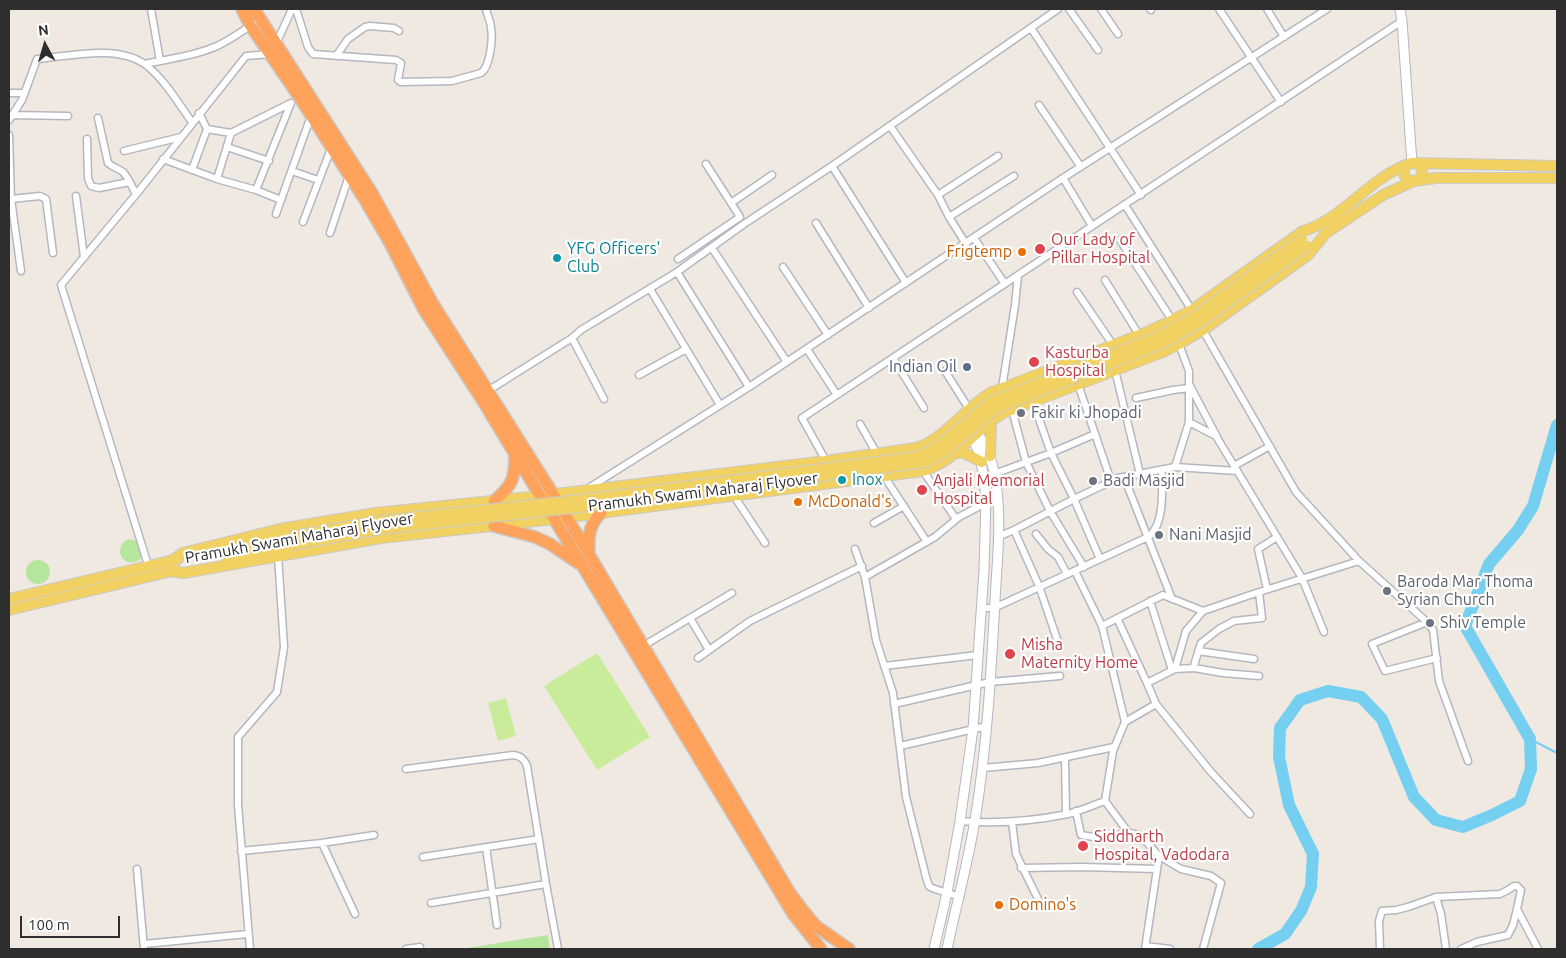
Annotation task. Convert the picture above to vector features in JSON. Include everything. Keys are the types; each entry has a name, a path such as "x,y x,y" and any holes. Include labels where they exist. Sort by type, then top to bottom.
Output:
{"highway":[{"path":"242,9 276,44 335,144 349,176 390,243 424,310 553,494 801,908 816,926 849,949"},
{"path":"254,9 255,22 296,101 335,144 372,193 484,393 515,454 793,914 821,949"},
{"path":"494,500 511,484 515,454"},
{"path":"589,555 589,532 593,522 601,513"},
{"path":"494,526 535,537 550,544 583,567"}],"main road":[{"path":"1412,164 1405,168 1404,173 1406,178 1414,181"},
{"path":"9,599 173,560 183,552 280,530 376,512 540,496 916,448 934,439 990,393 1113,346 1192,310 1302,231 1316,227 1403,166 1412,164 1557,166"},
{"name":"Pramukh Swami Maharaj Flyover","path":"173,560 197,560 381,529 580,508 926,462 943,454 997,408 1181,334 1199,323 1304,243 1326,233 1383,195 1414,181 1436,178 1557,178"},
{"name":"Pramukh Swami Maharaj Flyover","path":"1304,243 1316,227"},
{"path":"9,610 170,571 183,573 381,538 567,518 923,471 944,462 991,420 1180,344 1203,330 1308,254 1326,233"},
{"path":"952,454 962,452 986,459 991,420"},
{"name":"Pramukh Swami Maharaj Flyover","path":"170,571 197,560"}],"street":[{"path":"152,9 160,61"},
{"path":"148,565 61,285 246,56 270,54 292,9"},
{"path":"296,9 310,51 316,55 399,61 401,66 398,80 401,82 452,81 484,71 488,63 492,34 486,9"},
{"path":"484,393 572,338 581,330 677,272 1058,9"},
{"path":"1069,9 1098,50"},
{"path":"1101,9 1118,34"},
{"path":"1219,9 1281,102"},
{"path":"1267,9 1284,37"},
{"path":"584,490 749,387 1063,178 1328,9"},
{"path":"1400,9 1412,164"},
{"path":"826,461 802,418 1402,21"},
{"path":"145,64 195,53 216,46 255,22"},
{"path":"336,56 348,39 365,27 394,28 399,31"},
{"path":"1031,28 1140,195"},
{"path":"10,118 22,100 37,59 101,52 126,55 145,64 164,84 192,122"},
{"path":"9,94 25,93"},
{"path":"207,128 231,133 296,101"},
{"path":"256,190 296,101"},
{"path":"1039,105 1081,167"},
{"path":"192,170 207,128 200,113"},
{"path":"10,118 68,116"},
{"path":"276,214 311,116"},
{"path":"98,118 108,163 121,170 136,194"},
{"path":"890,126 938,195 966,244"},
{"path":"217,179 231,133"},
{"path":"9,135 11,198 21,271"},
{"path":"124,151 181,137"},
{"path":"87,139 88,178 91,186 99,188 129,182"},
{"path":"303,222 318,180 335,144"},
{"path":"227,146 269,161"},
{"path":"938,195 998,156"},
{"path":"163,159 282,200"},
{"path":"678,259 740,217 706,164"},
{"path":"832,166 906,283"},
{"path":"292,171 318,180"},
{"path":"731,202 772,175"},
{"path":"330,233 349,176"},
{"path":"949,217 1014,176"},
{"path":"1063,178 1092,226"},
{"path":"11,198 40,196 46,199 53,253"},
{"path":"76,196 84,257"},
{"path":"1125,205 1192,310 1296,492 1359,561 1428,622 1433,630 1438,681 1468,761"},
{"path":"816,223 869,308"},
{"path":"974,238 1005,284"},
{"path":"1120,240 1172,320"},
{"path":"712,248 787,362"},
{"path":"783,267 828,335"},
{"path":"677,272 749,387"},
{"path":"1002,388 1016,305 1018,275"},
{"path":"1105,280 1139,335"},
{"path":"650,289 720,405"},
{"path":"1077,292 1113,346"},
{"path":"572,338 604,399"},
{"path":"1175,467 1189,422 1189,371 1180,344"},
{"path":"807,348 837,395"},
{"path":"639,375 686,349"},
{"path":"893,358 924,408"},
{"path":"1115,370 1140,474"},
{"path":"934,949 947,893 960,821 972,729 984,570 986,503 987,447 974,435 962,415 945,371"},
{"path":"1078,384 1111,481"},
{"path":"1136,398 1189,385"},
{"path":"1189,385 1235,469 1302,578 1324,632"},
{"path":"1033,402 1051,453 1074,499 1100,560"},
{"path":"1012,410 1026,462 1050,511 1084,567"},
{"path":"1189,422 1216,436 1218,439"},
{"path":"860,424 877,454"},
{"path":"994,474 1095,434"},
{"path":"998,537 1111,481 1175,467 1235,469 1270,446"},
{"path":"947,949 975,822 987,726 998,537 994,474 986,459"},
{"path":"981,608 994,608 1148,537 1153,533 1162,506 1162,470"},
{"path":"923,471 956,519"},
{"path":"884,476 927,542"},
{"path":"1124,477 1172,599"},
{"path":"734,496 765,543"},
{"path":"865,577 935,537 956,519 997,498"},
{"path":"874,523 904,506"},
{"path":"1014,530 1039,586 1058,642"},
{"path":"1036,534 1048,549 1058,557 1068,574"},
{"path":"1267,589 1258,549 1277,537"},
{"path":"855,549 865,577 876,640 893,693 906,797 927,883 932,888 960,897"},
{"path":"250,949 238,805 238,737 277,692 284,647 278,556"},
{"path":"1173,669 1186,631 1203,612 1267,589 1359,561"},
{"path":"698,658 750,622 862,566"},
{"path":"1075,571 1102,626 1125,722"},
{"path":"1194,668 1201,643 1219,629 1234,621 1262,618 1259,592"},
{"path":"643,646 732,593"},
{"path":"1102,626 1163,595 1203,612"},
{"path":"1150,601 1173,669"},
{"path":"690,618 710,650"},
{"path":"1118,618 1156,704 1211,772 1250,814"},
{"path":"1428,622 1372,644 1385,671 1436,658"},
{"path":"1198,651 1254,659"},
{"path":"884,666 978,655"},
{"path":"1146,683 1173,669 1194,668 1259,676"},
{"path":"894,704 990,682 1060,676"},
{"path":"1128,832 1105,801 1112,751 1125,722 1156,704"},
{"path":"900,746 987,726"},
{"path":"983,768 1038,763 1114,747"},
{"path":"406,770 513,755 522,758 527,766 558,949"},
{"path":"1065,758 1066,814"},
{"path":"960,821 1012,822 1066,814 1105,801"},
{"path":"1076,811 1081,835 1106,839 1128,832 1141,836 1159,856 1181,869 1211,876 1221,883 1203,949"},
{"path":"1012,822 1016,854 1039,901"},
{"path":"241,851 322,843 374,835"},
{"path":"423,857 539,839"},
{"path":"322,843 355,914"},
{"path":"486,847 497,925"},
{"path":"1159,856 1146,948 1170,949"},
{"path":"1022,868 1157,869"},
{"path":"137,870 144,947 248,934"},
{"path":"431,903 546,884"},
{"path":"1380,949 1379,921 1382,911 1396,910 1436,898 1500,894 1517,886 1521,890 1513,925 1508,935 1477,942 1461,949"},
{"path":"1436,898 1441,914 1446,949"},
{"path":"1517,908 1538,949"},
{"path":"406,949 420,947"}],"green space":[{"path":"128,539 138,541 143,556 137,561 127,561 120,554 120,549"},
{"path":"38,560 43,561 49,567 49,577 43,583 38,584 33,583 27,577 26,572 27,567 33,561"},
{"path":"597,653 650,737 597,770 544,686"},
{"path":"506,698 516,736 498,741 488,703"},
{"path":"548,935 550,949 461,949"}],"waterway":[{"path":"1258,949 1285,934 1301,911 1311,887 1313,854 1289,805 1279,757 1280,728 1300,700 1328,691 1361,697 1382,719 1414,797 1436,820 1463,827 1520,801 1531,769 1530,739 1465,626 1489,564 1518,530 1533,506 1557,425"},
{"path":"1530,739 1557,753 1557,755"}],"place":[{"name":"Our Lady of Pillar Hospital","path":"1040,249"},
{"name":"Frigtemp","path":"1022,252"},
{"name":"YFG Officers' Club","path":"557,258"},
{"name":"Kasturba Hospital","path":"1034,362"},
{"name":"Indian Oil","path":"967,367"},
{"name":"Fakir ki Jhopadi","path":"1021,413"},
{"name":"Inox","path":"842,480"},
{"name":"Badi Masjid","path":"1093,481"},
{"name":"Anjali Memorial Hospital","path":"922,490"},
{"name":"McDonald's","path":"798,502"},
{"name":"Nani Masjid","path":"1159,535"},
{"name":"Baroda Mar Thoma Syrian Church","path":"1387,591"},
{"name":"Shiv Temple","path":"1430,623"},
{"name":"Misha Maternity Home","path":"1010,654"},
{"name":"Siddharth Hospital, Vadodara","path":"1083,846"},
{"name":"Domino's","path":"999,905"}]}
